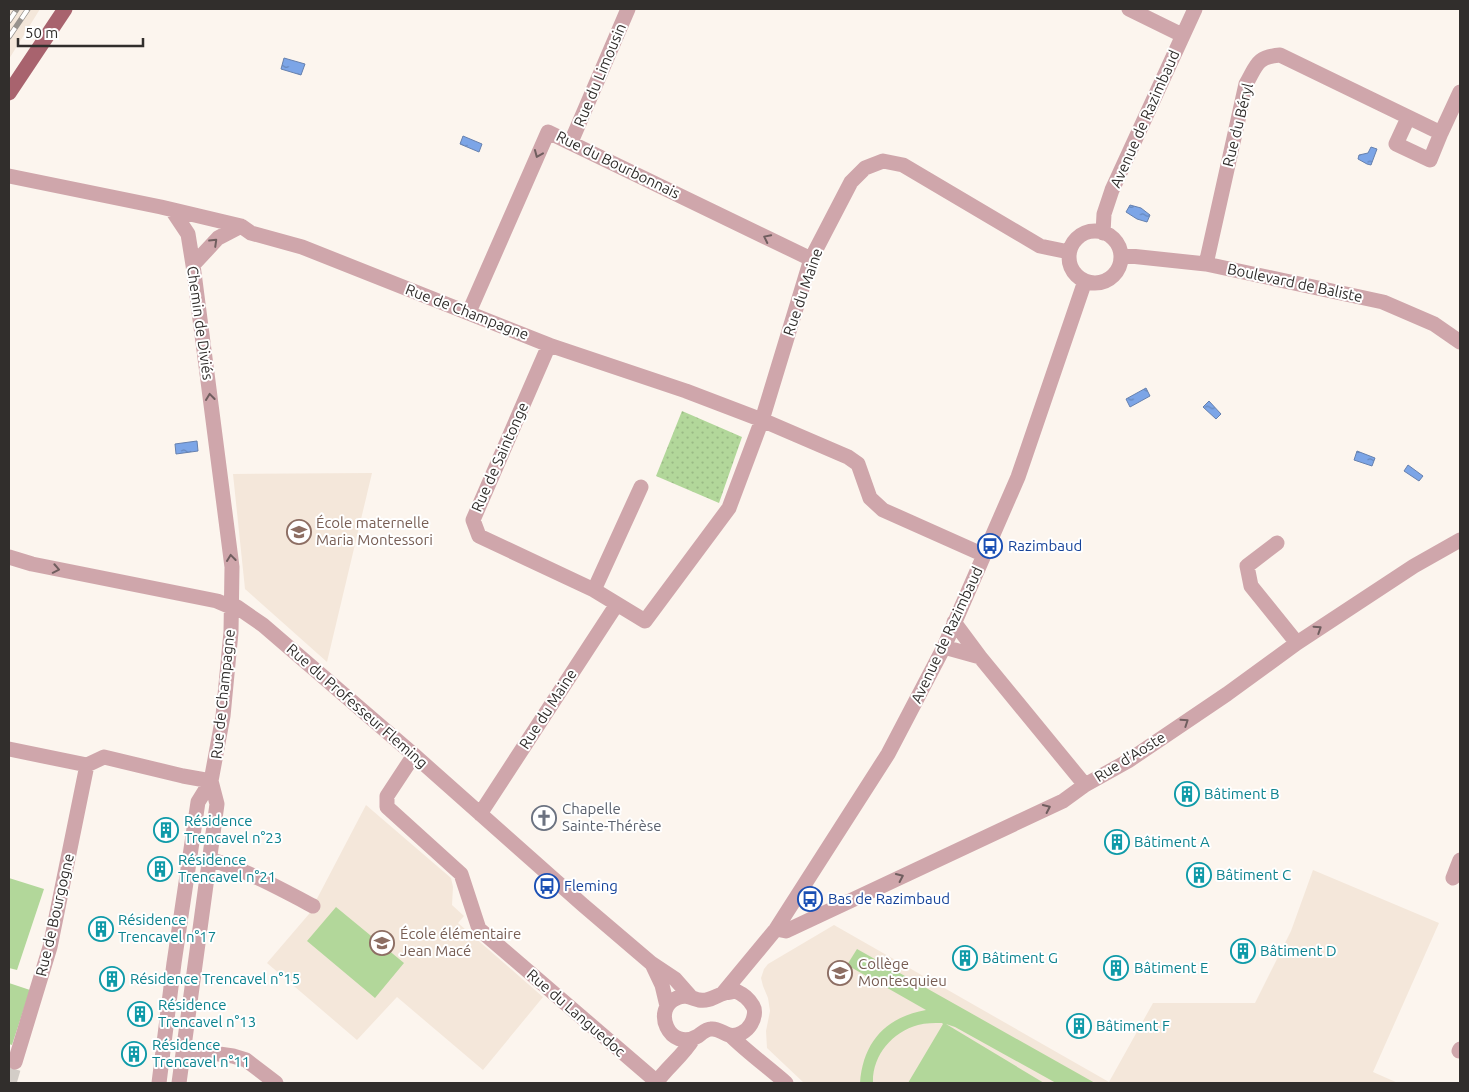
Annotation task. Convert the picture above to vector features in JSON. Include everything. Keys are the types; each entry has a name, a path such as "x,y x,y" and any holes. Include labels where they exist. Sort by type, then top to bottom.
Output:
{"main road":[{"path":"9,93 65,9"}],"street":[{"name":"Rue du Limousin","path":"571,142 628,9"},
{"path":"1130,9 1182,35"},
{"name":"Avenue de Razimbaud","path":"1104,233 1104,214 1112,190 1195,9"},
{"name":"Rue du Béryl","path":"1206,264 1246,84 1258,61 1267,56 1280,55 1441,133"},
{"path":"1408,118 1396,144 1430,160 1460,92"},
{"name":"Rue du Bourbonnais","path":"469,312 548,132 811,259"},
{"name":"Rue du Maine","path":"645,622 729,508 762,420 811,259 851,182 865,168 883,161 904,165 1040,246 1069,252"},
{"path":"9,176 172,210"},
{"name":"Rue de Champagne","path":"172,210 241,226 251,233 302,247 549,344 686,391 762,420 848,457 858,464 870,498 883,510 984,555"},
{"name":"Chemin de Diviés","path":"172,210 188,234 193,265 232,567 231,607"},
{"path":"193,265 218,238 241,226"},
{"path":"1095,231 1104,233 1115,241 1119,248 1120,264 1116,272 1103,282 1086,282 1074,273 1070,266 1069,252 1072,244 1078,237 1095,231"},
{"name":"Boulevard de Baliste","path":"1121,256 1206,264 1383,302 1434,324 1460,342"},
{"name":"Avenue de Razimbaud","path":"723,993 776,930 888,754 944,647 1018,478 1086,282"},
{"name":"Rue de Saintonge","path":"549,344 473,520 478,536 594,590 645,622"},
{"path":"594,590 641,487"},
{"name":"Rue d'Aoste","path":"776,930 786,930 1063,801 1227,694 1297,642 1414,566 1460,540"},
{"path":"1277,543 1247,566 1251,586 1297,642"},
{"name":"Rue du Professeur Fleming","path":"9,557 32,564 217,601 231,607 237,607 263,624 546,873 651,963 675,980 690,996"},
{"name":"Rue du Maine","path":"480,814 617,604"},
{"name":"Rue de Champagne","path":"211,781 223,716 231,632 231,607"},
{"path":"954,622 980,657 1086,785"},
{"path":"944,647 980,657"},
{"path":"9,749 87,765 104,757 211,781"},
{"name":"Rue du Languedoc","path":"414,755 387,796 387,807 461,874 479,929 658,1080"},
{"name":"Rue de Bourgogne","path":"15,1062 50,947 87,765"},
{"path":"179,1083 217,804 211,781"},
{"path":"160,1083 174,963 198,802 211,781"},
{"path":"209,859 229,864 313,906"},
{"path":"1453,878 1460,860"},
{"path":"746,995 751,960"},
{"name":"Rue du Professeur Fleming","path":"651,963 662,985 667,1006 664,1017 666,1027 670,1033"},
{"path":"667,1006 676,998 690,996 699,1000 712,1000 723,993 736,991 746,995 754,1008 754,1020 747,1030 739,1034 730,1035"},
{"path":"658,1080 687,1049 693,1039 709,1028 717,1029 730,1035 786,1083"},
{"path":"747,1030 758,1058"},
{"path":"658,1080 673,1046 670,1033"},
{"path":"670,1033 683,1040 693,1039"},
{"path":"184,1049 233,1056 246,1060 276,1083"}],"shaded area":[{"path":"9,9 40,9 9,59"},
{"name":"École maternelle Maria Montessori","path":"372,473 327,662 245,589 233,474"},
{"name":"École élémentaire Jean Macé","path":"366,805 451,878 453,887 452,905 464,916 458,923 543,997 483,1070 397,997 357,1040 267,963 309,914"},
{"name":"Collège Montesquieu","path":"1313,870 1439,923 1373,1072 1398,1083 804,1083 767,1048 766,1031 770,1011 761,978 764,969 768,964 834,925 1109,1082 1153,1003 1255,1003 1291,931"}],"green space":[{"path":"682,411 742,437 719,503 656,476"},
{"path":"9,878 44,889 17,970 9,968"},
{"path":"336,907 404,963 375,998 307,941"},
{"path":"857,949 1095,1083 1056,1083 955,1027 946,1024 1044,1083 908,1083 943,1024 927,1023 909,1028 892,1039 885,1046 876,1064 873,1083 860,1083 866,1055 879,1034 888,1025 899,1019 912,1013 926,1010 847,965"},
{"path":"9,983 30,990 12,1045 9,1044"}],"water":[{"path":"284,58 305,64 301,75 281,69"},
{"path":"463,136 482,144 479,152 460,144"},
{"path":"1371,147 1377,149 1371,165 1358,159 1359,155 1368,153"},
{"path":"1130,205 1141,208 1150,215 1147,222 1137,219 1126,212"},
{"path":"1146,388 1150,396 1130,407 1126,399"},
{"path":"1209,401 1221,414 1216,419 1203,407"},
{"path":"197,441 198,451 176,454 175,444"},
{"path":"1357,451 1375,458 1372,466 1354,460"},
{"path":"1408,465 1423,476 1419,481 1404,471"}],"tunnel":[{"path":"9,1083 15,1062"}],"railway":[{"path":"9,21 17,9"},
{"path":"9,37 28,9"}],"place":[{"name":"École maternelle Maria Montessori","path":"299,532"},
{"name":"Razimbaud","path":"990,546"},
{"name":"Bâtiment B","path":"1187,794"},
{"name":"Chapelle Sainte-Thérèse","path":"544,818"},
{"name":"Résidence Trencavel n°23","path":"166,830"},
{"name":"Bâtiment A","path":"1117,842"},
{"name":"Résidence Trencavel n°21","path":"160,869"},
{"name":"Bâtiment C","path":"1199,875"},
{"name":"Fleming","path":"547,886"},
{"name":"Bas de Razimbaud","path":"810,899"},
{"name":"Résidence Trencavel n°17","path":"101,929"},
{"name":"École élémentaire Jean Macé","path":"382,943"},
{"name":"Bâtiment D","path":"1243,951"},
{"name":"Bâtiment G","path":"965,958"},
{"name":"Bâtiment E","path":"1116,968"},
{"name":"Collège Montesquieu","path":"840,973"},
{"name":"Résidence Trencavel n°15","path":"112,979"},
{"name":"Résidence Trencavel n°13","path":"140,1014"},
{"name":"Bâtiment F","path":"1079,1026"},
{"name":"Résidence Trencavel n°11","path":"134,1054"}]}
